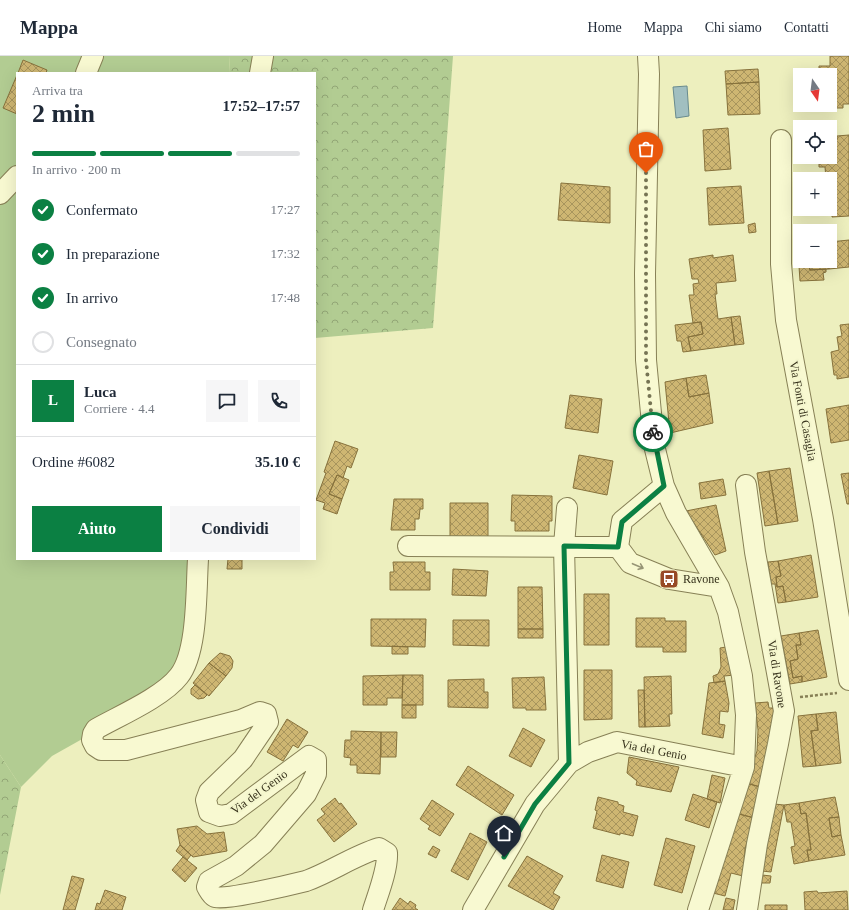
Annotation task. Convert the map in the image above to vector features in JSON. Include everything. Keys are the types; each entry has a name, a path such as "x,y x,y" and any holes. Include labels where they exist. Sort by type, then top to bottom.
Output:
{"street":[{"path":"86,72 93,56"},
{"path":"260,72 263,56"},
{"path":"648,56 649,74 645,274 646,360 654,445 664,486 676,514 718,587 728,612 742,676 746,715 744,768 698,910"},
{"name":"Via Fonti di Casaglia","path":"781,140 781,264 786,320 823,519 849,680"},
{"path":"0,194 16,177"},
{"path":"664,486 622,522 618,547 630,562 669,579 718,587"},
{"name":"Via di Ravone","path":"746,486 755,552 784,711 757,844 747,910"},
{"path":"567,508 564,546 569,763"},
{"path":"408,546 618,547"},
{"name":"Via del Genio","path":"198,560 193,639 189,656 180,676 160,693 96,729 92,734 92,740 95,746 101,750 126,750 241,720 260,712 266,714 268,722 243,759 209,792 206,800 209,812 220,816 231,814 310,756 316,760 316,774 306,794 263,844 236,866 209,881 207,887 214,896 219,898 242,895 306,880 363,852 379,848 386,853 387,865 381,878 373,910"},
{"name":"Via del Genio","path":"473,910 535,804 569,763 588,752 617,742 744,768"}],"green space":[{"path":"0,56 230,56 229,72 16,72 16,560 191,560 185,665 132,711 52,756 21,787 0,755"},
{"path":"230,56 453,56 433,328 316,338 316,72 229,72"},
{"path":"0,755 21,787 0,895"}],"water":[{"path":"687,86 689,116 676,118 673,87"}],"building":[{"path":"830,56 849,56 849,104 843,104 843,108 837,108 837,68 819,68 819,66 830,66"},
{"path":"23,60 47,70 46,72 18,72"},
{"path":"758,69 759,82 726,84 725,71"},
{"path":"16,77 16,114 3,108"},
{"path":"759,82 760,114 728,115 726,84"},
{"path":"728,128 731,169 705,171 703,130"},
{"path":"849,135 849,216 832,217 837,216 837,172 825,172 825,167 819,167 819,164 837,164 837,136"},
{"path":"561,183 610,187 610,223 558,220"},
{"path":"741,186 744,223 709,225 707,188"},
{"path":"755,223 756,232 749,233 748,225"},
{"path":"849,240 849,267 829,269 837,268 837,241"},
{"path":"713,255 713,258 733,255 736,281 716,283 717,294 715,294 718,319 731,317 735,345 691,351 688,337 703,334 701,322 693,323 689,295 694,295 693,284 699,283 698,279 692,279 689,259"},
{"path":"799,268 810,268 810,270 826,269 826,272 823,273 824,280 800,281"},
{"path":"810,268 829,269 810,270"},
{"path":"740,316 744,344 735,345 731,317"},
{"path":"701,322 703,334 688,337 691,351 683,352 681,341 677,341 675,325"},
{"path":"849,324 849,377 837,379 837,375 834,375 831,352 839,350 837,337 842,336 840,325"},
{"path":"706,375 709,393 689,397 686,378"},
{"path":"686,378 689,397 709,393 713,423 670,433 665,382"},
{"path":"570,395 602,399 598,433 565,428"},
{"path":"849,405 849,440 831,443 826,409"},
{"path":"335,441 358,449 351,468 347,466 343,478 337,475 329,494 342,499 337,514 323,509 325,503 316,500 326,473 324,472"},
{"path":"579,455 613,461 607,495 573,488"},
{"path":"790,468 798,521 778,524 769,471"},
{"path":"769,471 778,524 765,526 757,473"},
{"path":"849,473 849,504 847,504 841,474"},
{"path":"337,475 349,480 342,499 329,494"},
{"path":"723,479 726,495 701,499 699,483"},
{"path":"512,495 552,496 552,521 549,521 549,531 515,531 515,521 511,521"},
{"path":"394,499 423,499 423,509 420,509 419,519 415,519 415,530 391,530"},
{"path":"450,503 488,503 488,537 450,537"},
{"path":"716,505 726,551 715,555 686,511"},
{"path":"811,555 818,597 786,602 783,586 777,587 776,577 781,576 778,561"},
{"path":"228,560 242,560 242,569 227,569"},
{"path":"778,561 781,576 776,577 777,587 783,586 786,602 778,603 775,584 771,584 768,562"},
{"path":"393,562 425,562 425,572 430,572 430,590 390,590 390,572 394,572"},
{"path":"453,569 488,571 486,596 452,595"},
{"path":"518,587 542,587 543,629 518,629"},
{"path":"584,594 609,594 609,645 584,645"},
{"path":"636,618 665,618 665,621 686,621 686,652 663,652 663,647 636,647"},
{"path":"371,619 426,619 425,647 371,646"},
{"path":"453,620 489,620 489,646 453,645"},
{"path":"518,629 543,629 543,638 518,638"},
{"path":"818,630 827,677 802,682 802,676 793,678 790,661 798,659 796,645 801,645 799,633"},
{"path":"799,633 801,645 796,645 798,659 790,661 793,678 802,676 802,682 790,684 781,636"},
{"path":"392,646 408,647 408,654 392,654"},
{"path":"732,646 735,675 724,676 725,681 714,683 713,676 718,674 721,667 720,648"},
{"path":"220,653 230,656 233,661 232,668 226,676 209,663"},
{"path":"209,663 226,676 209,696 193,683"},
{"path":"584,670 612,670 612,719 584,720"},
{"path":"403,675 423,675 423,705 402,705"},
{"path":"403,675 402,698 387,698 387,705 363,705 363,676"},
{"path":"671,676 672,714 669,714 670,726 645,727 644,677"},
{"path":"544,677 546,710 526,710 526,708 513,708 512,678"},
{"path":"484,679 484,692 488,692 488,708 448,707 448,680"},
{"path":"725,681 729,703 728,712 720,711 719,724 725,725 723,738 702,734 709,683"},
{"path":"195,685 207,695 204,698 198,699 191,694 191,689"},
{"path":"638,690 644,690 645,727 639,727"},
{"path":"768,702 769,708 777,708 764,788 746,783 757,751 758,730 755,703"},
{"path":"402,705 416,705 416,718 402,718"},
{"path":"836,712 841,763 816,766 811,731 818,730 816,714"},
{"path":"816,714 818,730 811,731 816,766 803,767 798,716"},
{"path":"287,719 308,732 298,748 293,745 283,761 267,752"},
{"path":"523,728 545,740 531,767 509,756"},
{"path":"351,731 381,732 380,774 357,773 357,765 350,765 351,758 344,757 345,740 351,740"},
{"path":"381,732 397,732 396,757 381,757"},
{"path":"629,757 679,767 671,792 636,785 637,781 627,773"},
{"path":"468,766 514,795 502,815 456,785"},
{"path":"712,775 725,778 720,803 707,799"},
{"path":"746,783 764,788 759,819 739,814"},
{"path":"693,794 717,802 709,828 685,820"},
{"path":"598,797 618,802 618,804 624,806 623,812 638,816 633,836 620,833 620,835 593,828 597,811 595,810"},
{"path":"835,797 839,817 829,818 832,837 841,835 845,855 809,861 807,850 811,850 806,813 801,814 799,803"},
{"path":"335,798 339,804 341,803 357,824 334,842 317,820 325,814 321,809"},
{"path":"432,800 454,814 440,836 428,829 430,826 420,819"},
{"path":"799,803 801,814 806,813 811,850 807,850 809,861 794,864 791,847 795,846 791,822 787,822 784,805"},
{"path":"774,804 784,805 771,872 762,871"},
{"path":"739,814 754,818 745,849 743,876 731,873 725,896 713,893"},
{"path":"839,817 841,835 832,837 829,818"},
{"path":"197,826 207,834 224,832 227,851 193,857 180,845 177,829"},
{"path":"470,833 487,842 468,880 451,871"},
{"path":"666,838 695,846 682,893 654,885"},
{"path":"180,845 191,855 187,860 176,851"},
{"path":"433,846 440,850 436,858 428,854"},
{"path":"602,855 629,862 623,888 596,881"},
{"path":"527,856 563,876 553,893 560,897 553,910 508,886"},
{"path":"183,857 197,868 185,882 172,870"},
{"path":"762,875 771,876 770,883 760,883"},
{"path":"72,876 84,879 75,910 63,910"},
{"path":"105,890 126,897 122,910 95,910 97,903 100,904"},
{"path":"817,891 818,893 847,891 848,910 805,910 804,892"},
{"path":"400,898 408,904 410,901 416,905 415,908 418,910 392,910"},
{"path":"726,898 735,900 733,910 723,910"},
{"path":"765,905 787,905 787,910 765,910"}],"way so far":[{"path":"646,173 646,360 653,432"}],"place":[{"name":"Ravone","path":"669,579"}],"route":[{"path":"504,857 535,804 569,763 566,686 564,546 618,547 622,522 664,486 654,445 653,432"}]}
